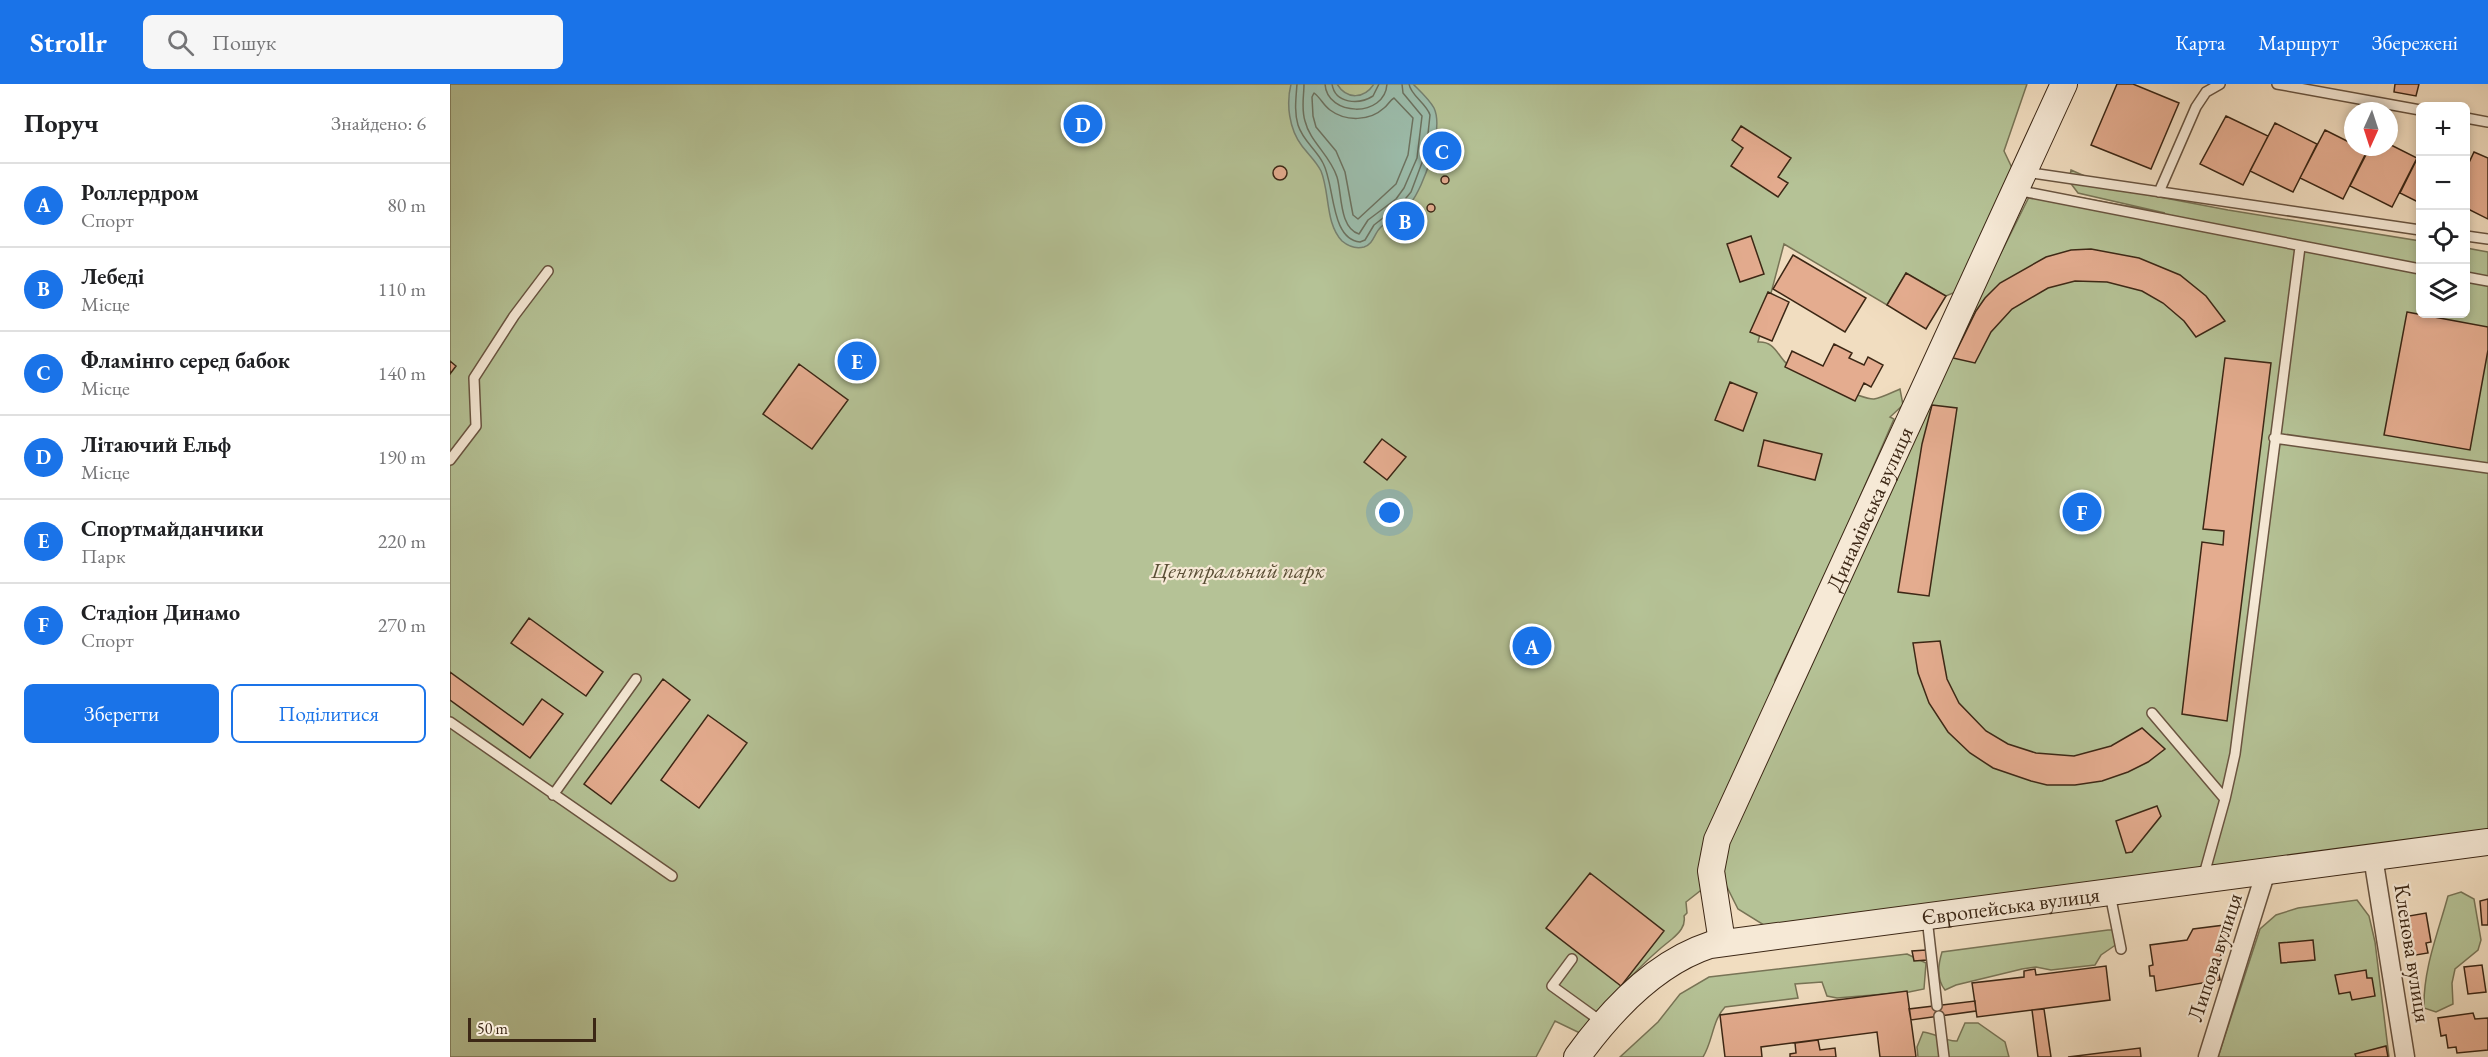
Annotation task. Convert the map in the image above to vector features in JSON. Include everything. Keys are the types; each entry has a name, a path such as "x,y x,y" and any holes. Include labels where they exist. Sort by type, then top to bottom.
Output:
{"main road":[{"name":"Динамівська вулиця","path":"1722,942 1711,870 1717,840 2064,84"},
{"name":"Європейська вулиця","path":"1577,1057 1604,1023 1642,986 1677,958 1699,948 1722,942 2488,842"}],"street":[{"name":"Кленова вулиця","path":"2373,857 2405,1057"},
{"name":"Липова вулиця","path":"2208,1057 2266,871"}],"lane":[{"path":"2159,192 2196,108 2206,92 2220,84"},
{"path":"2277,84 2416,109"},
{"path":"2470,119 2488,122"},
{"path":"2020,181 2159,192 2416,229"},
{"path":"2020,181 2300,247 2416,268"},
{"path":"2470,237 2488,239"},
{"path":"2203,880 2235,754 2300,247"},
{"path":"450,460 476,426 474,378 514,316 548,271"},
{"path":"2470,278 2488,281"},
{"path":"2274,438 2488,468"},
{"path":"553,795 636,680"},
{"path":"2152,713 2225,799"},
{"path":"450,722 672,876"},
{"path":"2110,892 2121,949"},
{"path":"1926,916 1937,1005"},
{"path":"1572,959 1552,986 1604,1023"},
{"path":"1939,1016 1944,1057"}],"green space":[{"name":"Центральний парк","path":"450,84 2027,84 2004,151 2013,170 1958,291 1946,296 1906,273 1887,305 1784,244 1758,342 1772,346 1791,367 1857,395 1874,399 1900,389 1903,405 1890,417 1894,419 1839,545 1775,680 1775,706 1705,887 1686,902 1687,913 1684,916 1684,923 1675,937 1636,972 1582,1034 1555,1021 1536,1057 450,1057"},
{"path":"2071,170 2112,188 2228,210 2416,240 2416,318 2470,318 2470,249 2488,252 2488,835 1767,927 1738,909 1725,883 1723,851 1948,359 2033,189 2165,213 2078,193 2069,181"},
{"path":"2461,892 2474,899 2481,940 2478,950 2455,969 2452,983 2453,1004 2436,1012 2424,1008 2426,979 2448,896"},
{"path":"2357,900 2369,916 2375,942 2389,1057 2218,1057 2260,929 2276,915 2298,908"},
{"path":"2108,930 2116,934 2117,944 2101,955 2095,965 2051,970 2036,967 2022,969 1956,985 1945,990 1940,981 1939,967 1942,952"},
{"path":"1907,954 1926,963 1924,989 1837,998 1827,996 1822,982 1795,984 1798,998 1725,1007 1717,1018 1703,1057 1620,1057 1658,1022 1680,994 1709,977"},
{"path":"1965,1023 1978,1023 2005,1042 2009,1057 1918,1057 1917,1047 1923,1032 1957,1041"}],"water":[{"path":"1291,84 1337,84 1346,93 1356,96 1365,93 1374,84 1413,84 1434,108 1436,129 1434,143 1421,185 1410,204 1381,227 1367,246 1358,248 1349,246 1342,241 1333,226 1321,171 1302,146 1291,124 1289,100"}],"building":[{"path":"2117,84 2133,84 2179,103 2151,169 2091,145"},
{"path":"2395,84 2419,84 2416,96 2394,92"},
{"path":"2226,116 2268,136 2243,185 2200,164"},
{"path":"2275,123 2317,144 2293,192 2250,171"},
{"path":"1741,126 1791,158 1778,177 1788,183 1778,197 1731,166 1743,148 1732,140"},
{"path":"2325,130 2344,140 2344,156 2364,156 2343,199 2300,178"},
{"path":"2398,148 2416,158 2392,207 2350,186 2365,156 2398,156"},
{"path":"2474,152 2488,158 2488,219 2470,210 2470,160"},
{"path":"2416,161 2416,201 2400,193"},
{"path":"1277,166 1283,166 1287,173 1283,180 1277,180 1273,176 1273,170"},
{"path":"1445,176 1449,180 1445,184 1441,180"},
{"path":"1431,204 1435,208 1431,212 1427,208"},
{"path":"1751,236 1764,274 1740,282 1727,244"},
{"path":"2091,249 2139,258 2180,275 2206,296 2225,321 2196,337 2184,321 2163,303 2142,291 2107,282 2075,281 2048,288 2012,309 1991,332 1975,363 1953,358 1976,311 2000,283 2046,257 2071,250"},
{"path":"1793,255 1866,298 1845,332 1773,289"},
{"path":"1906,273 1946,296 1926,329 1887,305"},
{"path":"1768,292 1789,302 1772,341 1750,332"},
{"path":"2407,312 2416,314 2416,318 2439,318 2488,327 2488,350 2470,450 2384,435"},
{"path":"1834,344 1852,353 1849,358 1864,365 1868,357 1883,365 1871,387 1864,383 1855,401 1785,367 1792,351 1823,366"},
{"path":"2225,358 2271,363 2227,721 2182,714 2202,542 2223,545 2224,531 2203,529"},
{"path":"450,361 456,366 450,374"},
{"path":"799,364 848,400 812,449 763,414"},
{"path":"1730,382 1757,393 1743,431 1715,420"},
{"path":"1932,405 1957,408 1929,596 1898,592 1922,444"},
{"path":"1382,439 1406,457 1387,480 1364,462"},
{"path":"1764,440 1822,454 1815,480 1758,466"},
{"path":"529,618 603,672 586,696 511,643"},
{"path":"1940,641 1947,679 1959,703 1986,731 2008,744 2036,753 2074,756 2111,746 2142,728 2165,749 2148,762 2128,772 2102,781 2075,785 2047,785 1993,768 1970,753 1948,732 1929,703 1918,673 1913,643"},
{"path":"450,672 523,725 542,699 563,714 530,758 450,700"},
{"path":"663,679 690,700 611,804 584,784"},
{"path":"708,715 747,743 699,808 661,780"},
{"path":"2157,806 2161,816 2132,852 2126,853 2116,821"},
{"path":"1590,873 1664,931 1621,986 1546,928"},
{"path":"2488,899 2488,925 2482,925 2480,901"},
{"path":"2426,913 2431,942 2426,943 2428,953 2410,956 2403,917"},
{"path":"2233,924 2217,965 2220,980 2156,991 2154,976 2150,976 2149,966 2153,965 2150,945 2187,940 2193,929"},
{"path":"2313,940 2315,960 2281,963 2279,943"},
{"path":"1926,950 1927,960 1914,961 1912,951"},
{"path":"2482,965 2486,992 2468,994 2464,967"},
{"path":"2106,966 2110,1000 1977,1017 1972,983 2024,977 2024,971 2035,969 2036,975"},
{"path":"2366,970 2367,978 2372,978 2375,996 2352,1000 2350,992 2339,994 2335,975"},
{"path":"1907,991 1916,1057 1880,1057 1877,1032 1761,1047 1762,1057 1725,1057 1720,1015"},
{"path":"1975,1001 1976,1011 1911,1020 1909,1009"},
{"path":"2044,1009 2051,1057 2038,1057 2032,1010"},
{"path":"2473,1013 2475,1019 2488,1018 2488,1050 2457,1053 2456,1047 2448,1048 2446,1035 2441,1036 2438,1018"},
{"path":"1818,1040 1820,1050 1835,1048 1836,1057 1790,1057 1790,1054 1796,1053 1795,1043"},
{"path":"2386,1046 2388,1057 2356,1057 2355,1054"},
{"path":"2140,1048 2141,1057 2068,1057"}],"place":[{"name":"Літаючий Ельф","path":"1083,124"},
{"name":"Фламінго серед бабок","path":"1442,151"},
{"name":"Лебеді","path":"1405,221"},
{"name":"Спортмайданчики","path":"857,361"},
{"name":"Стадіон Динамо","path":"2082,512"},
{"name":"Роллердром","path":"1532,646"}]}
